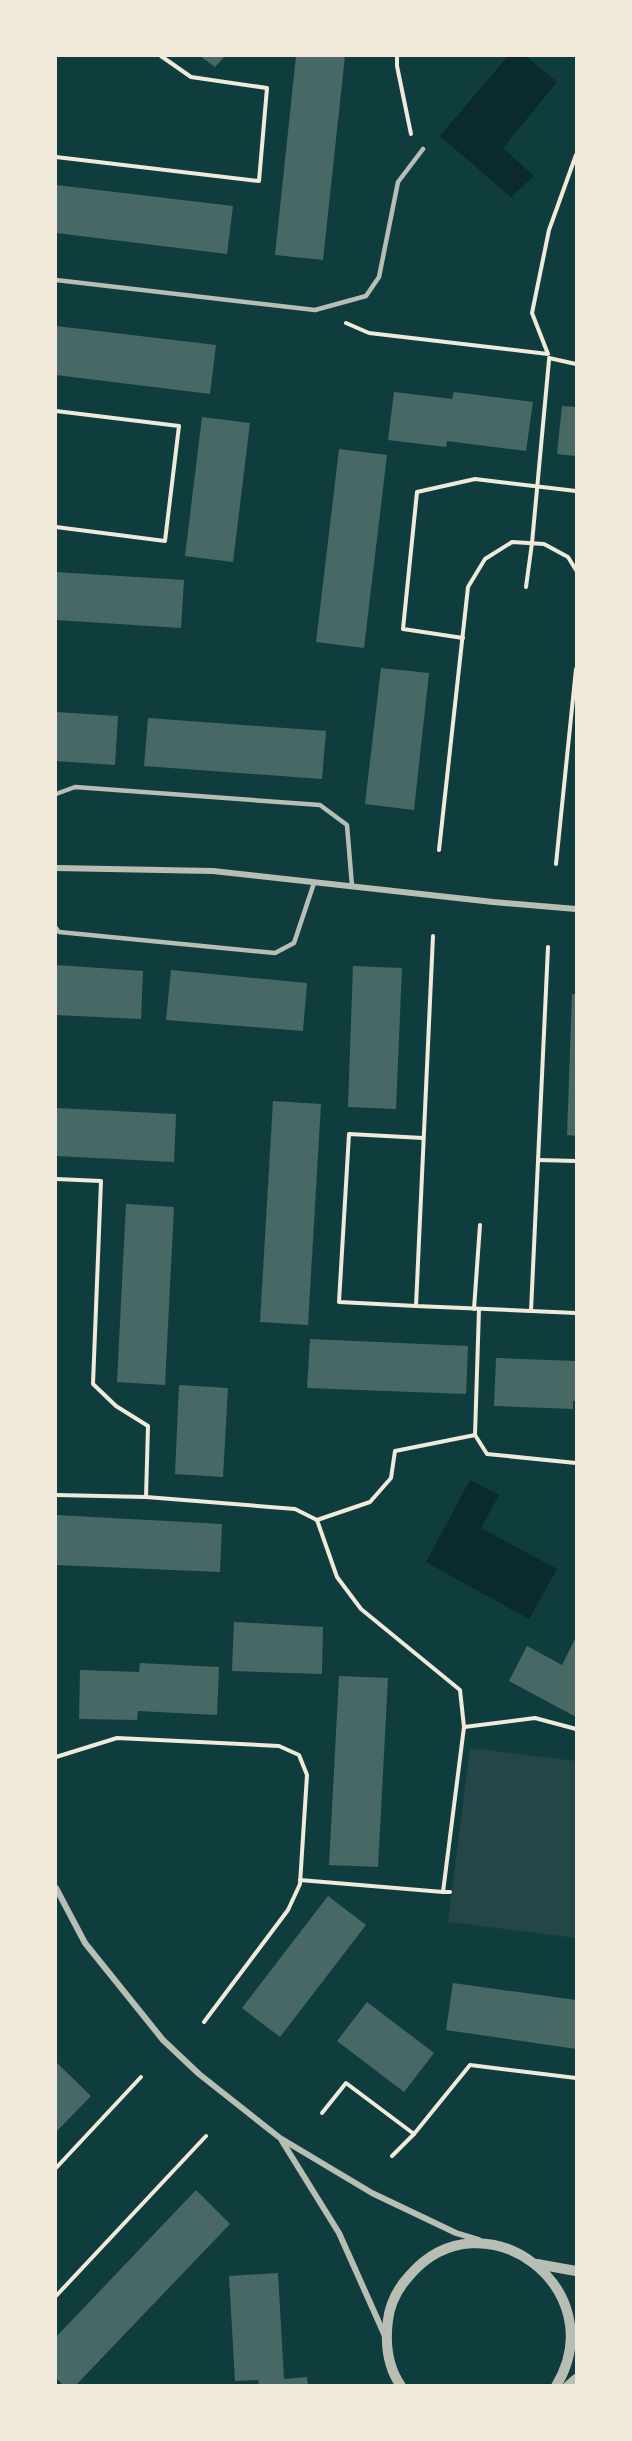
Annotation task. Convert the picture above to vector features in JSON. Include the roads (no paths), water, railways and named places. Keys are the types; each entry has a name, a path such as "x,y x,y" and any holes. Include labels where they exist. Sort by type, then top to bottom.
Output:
{"street":[{"path":"56,868 213,871 576,909"},
{"path":"56,1888 85,1943 163,2040 200,2074 280,2138 387,2201 456,2233 517,2252 537,2264 557,2286 569,2313 572,2342 565,2371 556,2385"},
{"path":"280,2138 339,2233 386,2338"},
{"path":"398,2383 388,2359 386,2338 389,2311 400,2286 418,2266 441,2252 467,2244 494,2245"},
{"path":"537,2264 576,2271"},
{"path":"568,2385 576,2379"}],"lane":[{"path":"56,280 315,310 366,296 379,277 398,183 423,149"},
{"path":"56,794 75,787 320,805 347,825 352,886"},
{"path":"56,928 59,932 275,953 294,943 314,883"}]}
